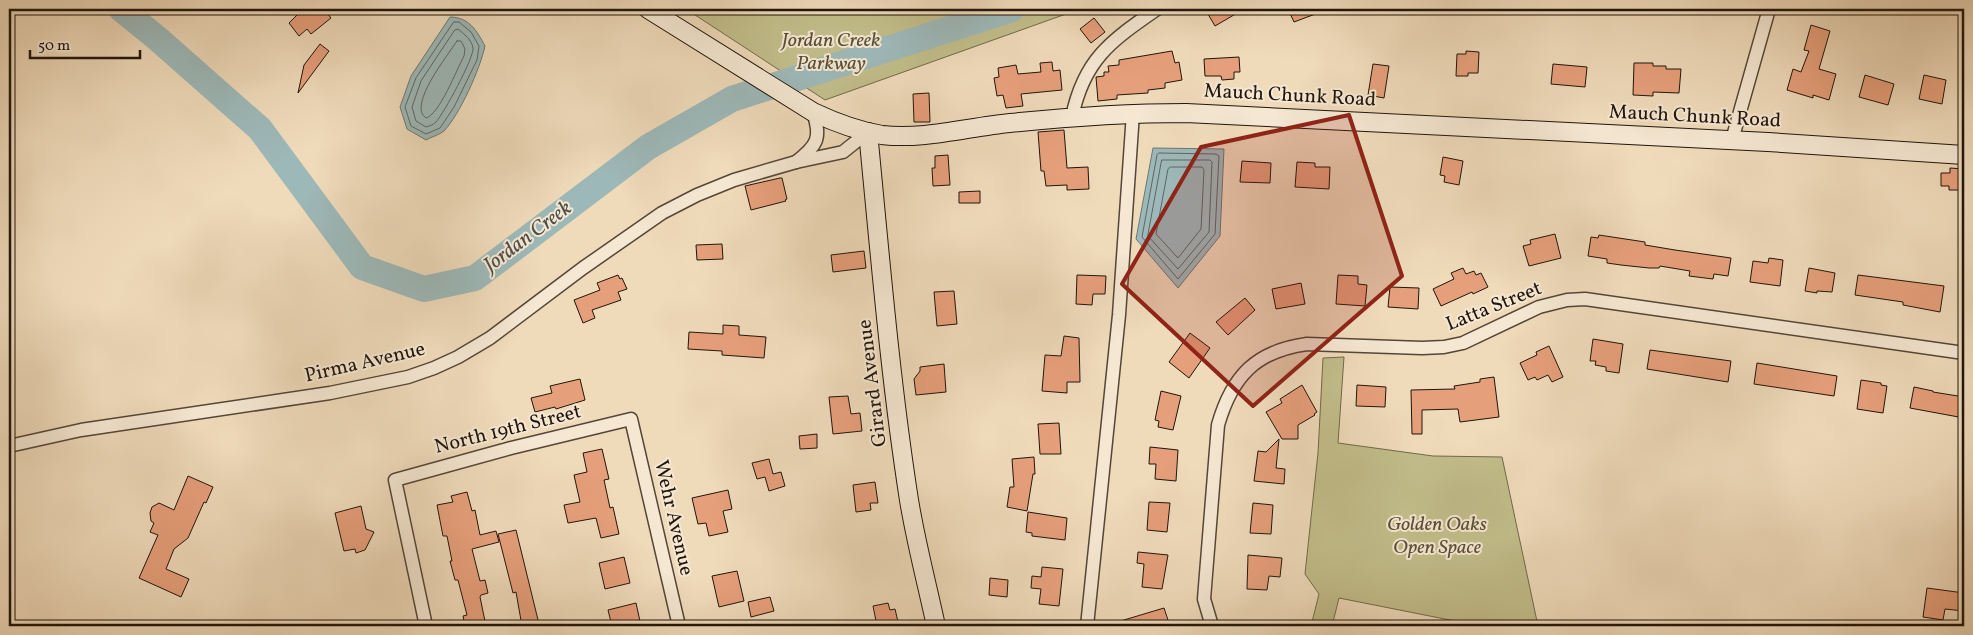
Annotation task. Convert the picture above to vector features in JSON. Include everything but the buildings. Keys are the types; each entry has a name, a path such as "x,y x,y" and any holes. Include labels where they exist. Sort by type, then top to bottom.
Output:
{"main road":[{"name":"Mauch Chunk Road","path":"648,9 813,112 838,123 868,132 891,136 1072,117 1133,113 1186,113 1732,140 1964,155"},
{"name":"Girard Avenue","path":"868,132 904,467 916,536 936,626"}],"street":[{"path":"1072,117 1081,86 1103,51 1117,37 1157,9"},
{"path":"1732,140 1769,9"},
{"name":"Pirma Avenue","path":"796,162 809,152 818,135 813,112"},
{"path":"1087,626 1118,324 1133,113"},
{"name":"Pirma Avenue","path":"9,446 81,430 338,391 408,377 434,368 458,357 490,338 591,262 662,212 697,194 734,180 796,162 843,152 868,132"},
{"name":"Latta Street","path":"1212,626 1204,599 1218,425 1224,403 1234,386 1258,360 1273,352 1291,346 1307,344 1444,347 1463,343 1539,307 1567,300 1585,299 1964,353"},
{"name":"North 19th Street","path":"426,626 395,480 511,448 631,419"},
{"name":"Wehr Avenue","path":"631,419 679,626"}],"highlighted area":[{"path":"1349,115 1402,276 1253,406 1122,284 1201,147"}],"green space":[{"name":"Jordan Creek Parkway","path":"686,9 1080,9 825,100"},
{"name":"Golden Oaks Open Space","path":"1344,357 1338,443 1433,456 1502,457 1538,626 1480,626 1339,598 1332,626 1311,626 1319,594 1305,574 1318,453 1323,358"}],"water":[{"path":"450,17 462,19 472,26 485,46 474,79 463,103 444,131 426,140 407,129 400,107 411,76"},
{"path":"1153,148 1224,149 1220,236 1178,288 1136,239"}],"waterway":[{"name":"Jordan Creek","path":"121,9 260,129 362,267 424,289 475,278 648,147 732,99 1012,9"}]}
